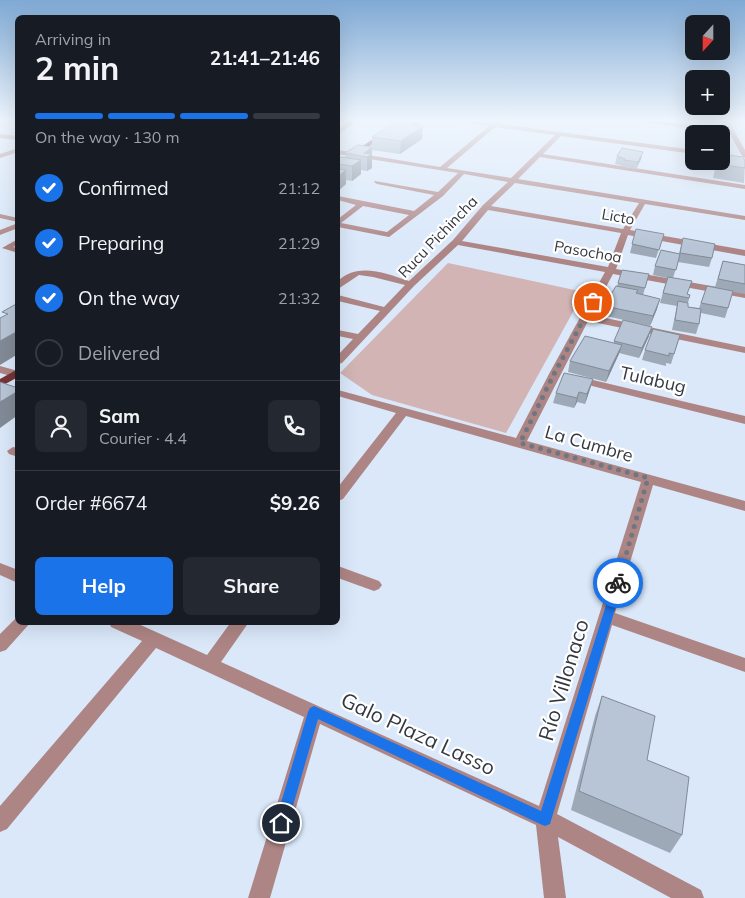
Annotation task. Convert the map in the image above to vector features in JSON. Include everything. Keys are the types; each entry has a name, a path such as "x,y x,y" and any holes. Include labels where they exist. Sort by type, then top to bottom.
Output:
{"main road":[{"path":"0,384 15,375"}],"street":[{"path":"400,162 745,218"},
{"path":"441,169 450,162"},
{"name":"Rucu Pichincha","path":"340,360 411,284 456,242 486,207 533,162"},
{"path":"578,162 745,187"},
{"path":"340,223 389,235 440,194 462,172"},
{"path":"377,182 440,194"},
{"path":"340,198 415,214"},
{"path":"520,443 554,374 611,270 625,232 642,202"},
{"path":"340,221 358,203"},
{"name":"Licto","path":"486,207 745,253"},
{"path":"0,216 15,219"},
{"path":"0,233 15,226"},
{"path":"15,242 6,247 15,250"},
{"name":"Pasochoa","path":"456,242 745,295"},
{"path":"340,284 351,275 366,273 411,284"},
{"path":"340,298 386,310"},
{"path":"585,317 745,350"},
{"path":"340,333 360,338"},
{"path":"0,369 15,373"},
{"name":"Tulabug","path":"554,374 745,420"},
{"name":"La Cumbre","path":"340,394 745,506"},
{"path":"340,493 404,411"},
{"name":"Río Villonaco","path":"555,898 545,819 608,617 648,478"},
{"path":"0,569 15,575"},
{"path":"340,573 374,585"},
{"path":"608,617 745,665"},
{"path":"0,645 20,625"},
{"name":"Galo Plaza Lasso","path":"123,625 545,819 693,898"},
{"path":"210,664 239,625"},
{"path":"0,822 153,640"},
{"path":"259,898 314,712"}],"shaded area":[{"path":"448,263 584,292 506,433 372,395 340,373"}],"building":[{"path":"340,162 358,162 352,166 340,164"},
{"path":"730,162 745,162 745,168 730,166"},
{"path":"340,169 346,170 340,174"},
{"path":"636,229 664,234 659,250 632,244"},
{"path":"683,238 715,244 712,258 680,253"},
{"path":"661,250 680,254 676,270 655,266"},
{"path":"723,261 745,265 745,284 718,279"},
{"path":"622,270 649,274 645,288 618,283"},
{"path":"668,277 692,281 687,294 690,295 689,298 663,293"},
{"path":"616,286 638,290 636,293 660,299 653,316 604,306"},
{"path":"707,286 733,291 728,308 701,303"},
{"path":"678,301 688,303 688,307 701,309 699,324 675,320"},
{"path":"15,305 15,333 0,341 0,318 8,314 2,312"},
{"path":"623,320 652,327 642,348 614,341"},
{"path":"653,329 680,335 674,354 669,353 669,356 645,350"},
{"path":"585,336 622,345 609,371 570,361"},
{"path":"564,373 593,379 587,394 579,392 577,398 556,393"},
{"path":"0,382 15,387 15,393 0,402"},
{"path":"602,696 655,716 647,760 689,777 682,835 579,791"}],"way so far":[{"path":"593,302 554,374 520,443 648,478 618,583"}],"route":[{"path":"281,823 314,712 545,819 618,583"}]}
